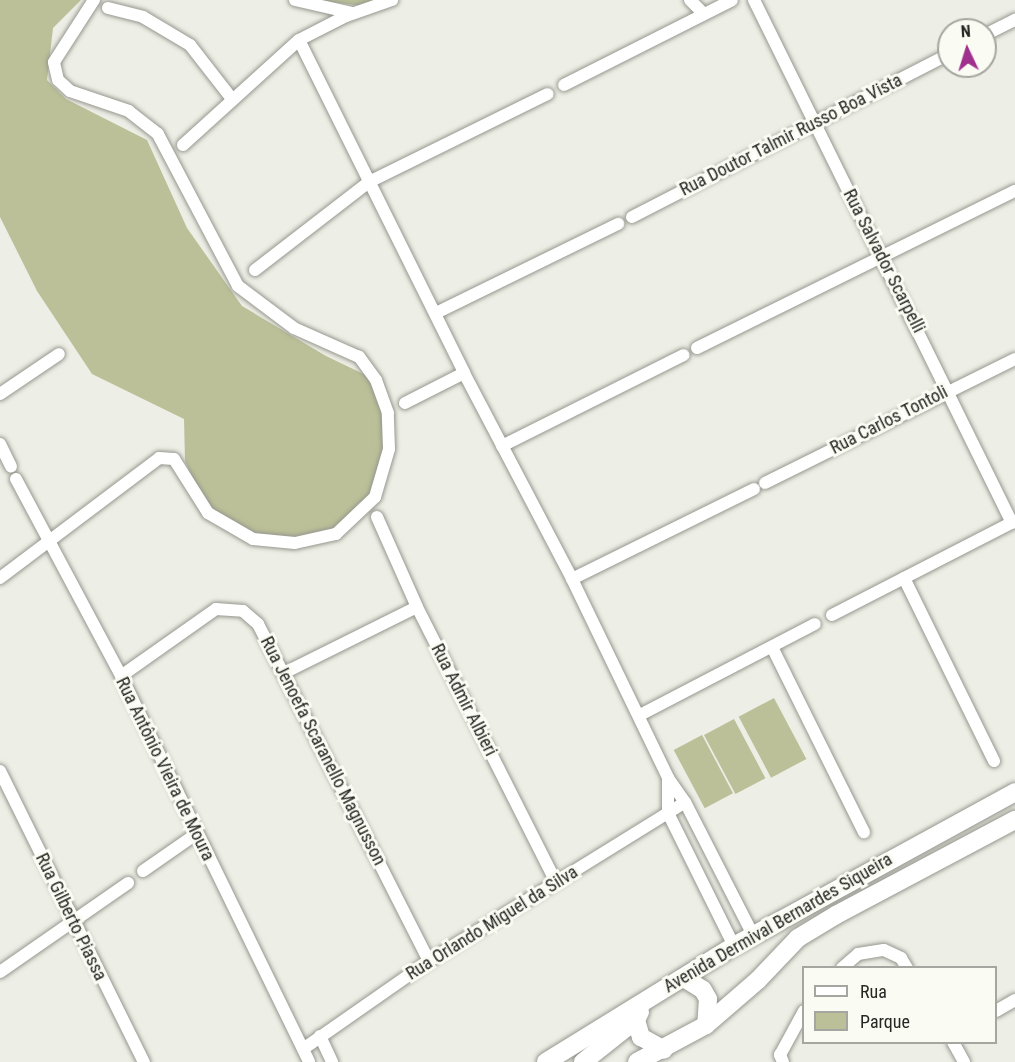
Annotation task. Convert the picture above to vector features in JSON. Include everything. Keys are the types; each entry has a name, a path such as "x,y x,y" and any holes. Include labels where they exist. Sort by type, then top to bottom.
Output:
{"main road":[{"name":"Avenida Dermival Bernardes Siqueira","path":"546,1062 645,999 684,978 753,935 1015,792"},
{"name":"Avenida Dermival Bernardes Siqueira","path":"637,1062 664,1050 706,1024 758,980 798,939 836,915 1015,820"},
{"path":"684,978 703,990 708,999 706,1024"},
{"path":"583,1062 636,1020 645,999"},
{"path":"636,1020 647,1044 664,1050"}],"street":[{"path":"0,578 159,458 174,459 208,513 253,539 295,543 336,534 375,497 389,449 388,413 376,380 359,357 294,328 238,286 158,134 129,111 70,92 58,80 54,62 93,0"},
{"path":"295,0 352,14"},
{"path":"183,145 299,40 352,14 392,0"},
{"path":"690,0 703,13"},
{"path":"564,85 732,0"},
{"name":"Rua Salvador Scarpelli","path":"754,0 1014,522"},
{"path":"108,8 143,17 190,45 232,99"},
{"path":"997,29 1015,20"},
{"path":"299,40 464,373 572,579 640,715 668,778 685,802 753,935"},
{"name":"Rua Doutor Talmir Russo Boa Vista","path":"632,217 937,60"},
{"path":"255,270 369,182 548,94"},
{"path":"697,348 884,258 1015,191"},
{"path":"436,313 618,224"},
{"path":"0,394 59,354"},
{"path":"502,446 684,355"},
{"name":"Rua Carlos Tontoli","path":"572,579 949,389 1015,359"},
{"path":"405,403 464,373"},
{"name":"Rua Antônio Vieira de Moura","path":"0,444 13,473 121,676 309,1062"},
{"name":"Rua Admir Albieri","path":"377,517 417,608 556,882"},
{"path":"832,615 1014,522"},
{"path":"904,578 994,761"},
{"name":"Rua Jenoefa Scaranello Magnusson","path":"121,676 203,615 231,608 243,611 258,624 429,961"},
{"path":"284,673 417,608"},
{"path":"640,715 815,624"},
{"path":"772,647 864,832"},
{"name":"Rua Gilberto Piassa","path":"0,771 142,1058"},
{"path":"668,778 668,813 734,946"},
{"name":"Rua Orlando Miguel da Silva","path":"303,1048 429,961 685,802"},
{"path":"143,871 196,834"},
{"path":"0,972 128,883"},
{"path":"844,966 858,954 884,950 901,958 906,966"},
{"path":"997,1010 1015,1000"},
{"path":"783,1062 780,1055 802,1015"},
{"path":"320,1036 332,1062"},
{"path":"954,1044 964,1062"},
{"path":"129,1062 142,1058"}],"green space":[{"path":"0,0 81,0 53,28 47,80 66,99 147,140 187,228 242,306 326,356 376,380 389,449 375,497 336,534 295,543 253,539 208,513 185,461 184,419 92,374 37,291 0,217"},
{"path":"317,0 378,0 362,6"},
{"path":"774,698 806,759 771,778 739,717"},
{"path":"734,719 765,778 735,794 704,735"},
{"path":"702,735 733,793 705,808 674,750"}]}
